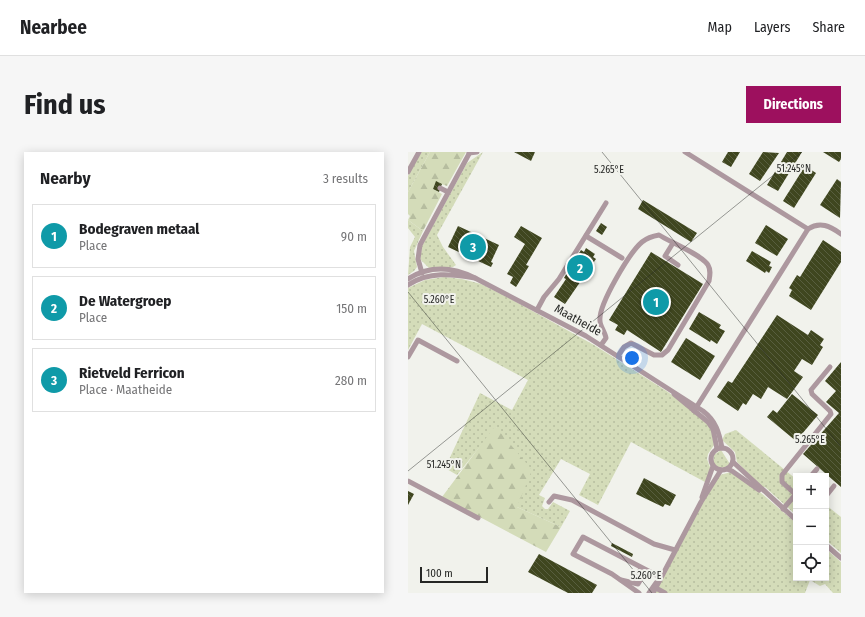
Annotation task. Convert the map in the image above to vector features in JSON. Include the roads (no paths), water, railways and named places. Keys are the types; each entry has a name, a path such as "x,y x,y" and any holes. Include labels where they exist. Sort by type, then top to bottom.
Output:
{"street":[{"path":"408,172 419,152"},
{"path":"423,275 418,259 420,245 470,152 477,152"},
{"path":"685,152 808,229"},
{"path":"440,188 448,192"},
{"path":"537,310 544,298 559,279 606,203"},
{"path":"696,409 808,229 816,225 826,225 841,234"},
{"path":"601,345 606,338 600,321 602,305 628,260 641,243 659,235 708,264 710,271 709,281 668,350 662,355 654,355 631,343 624,347 618,356"},
{"path":"586,236 622,258"},
{"path":"673,243 665,256 678,265"},
{"name":"Maatheide","path":"408,279 423,275 448,274 475,278 537,310 601,345 666,387 696,409 710,416 717,427 720,448"},
{"name":"Maatheide","path":"408,285 423,275"},
{"path":"408,357 418,340 457,361"},
{"path":"793,491 782,482 782,475 832,414 812,394 811,390 830,367"},
{"name":"Maatheide","path":"720,448 731,452 733,462 793,517"},
{"name":"Maatheide","path":"713,466 710,457 720,448"},
{"path":"701,502 704,487 713,466 721,470 727,469 733,462"},
{"name":"Maatheide","path":"727,469 732,470 766,493"},
{"path":"814,473 817,469"},
{"path":"649,593 654,589 701,502 721,470"},
{"path":"408,482 478,518"},
{"path":"829,492 834,486"},
{"path":"549,502 554,496 572,500 654,544 675,550"},
{"path":"783,509 793,497"},
{"path":"641,569 644,574 638,584 620,580 574,554 583,537 628,560 632,566 641,569 660,577"},
{"path":"829,548 841,558"},
{"path":"620,580 627,589 639,593"},
{"path":"654,589 665,593"}],"place":[{"name":"Rietveld Ferricon","path":"473,247"},
{"name":"De Watergroep","path":"580,268"},
{"name":"Bodegraven metaal","path":"656,302"}]}
